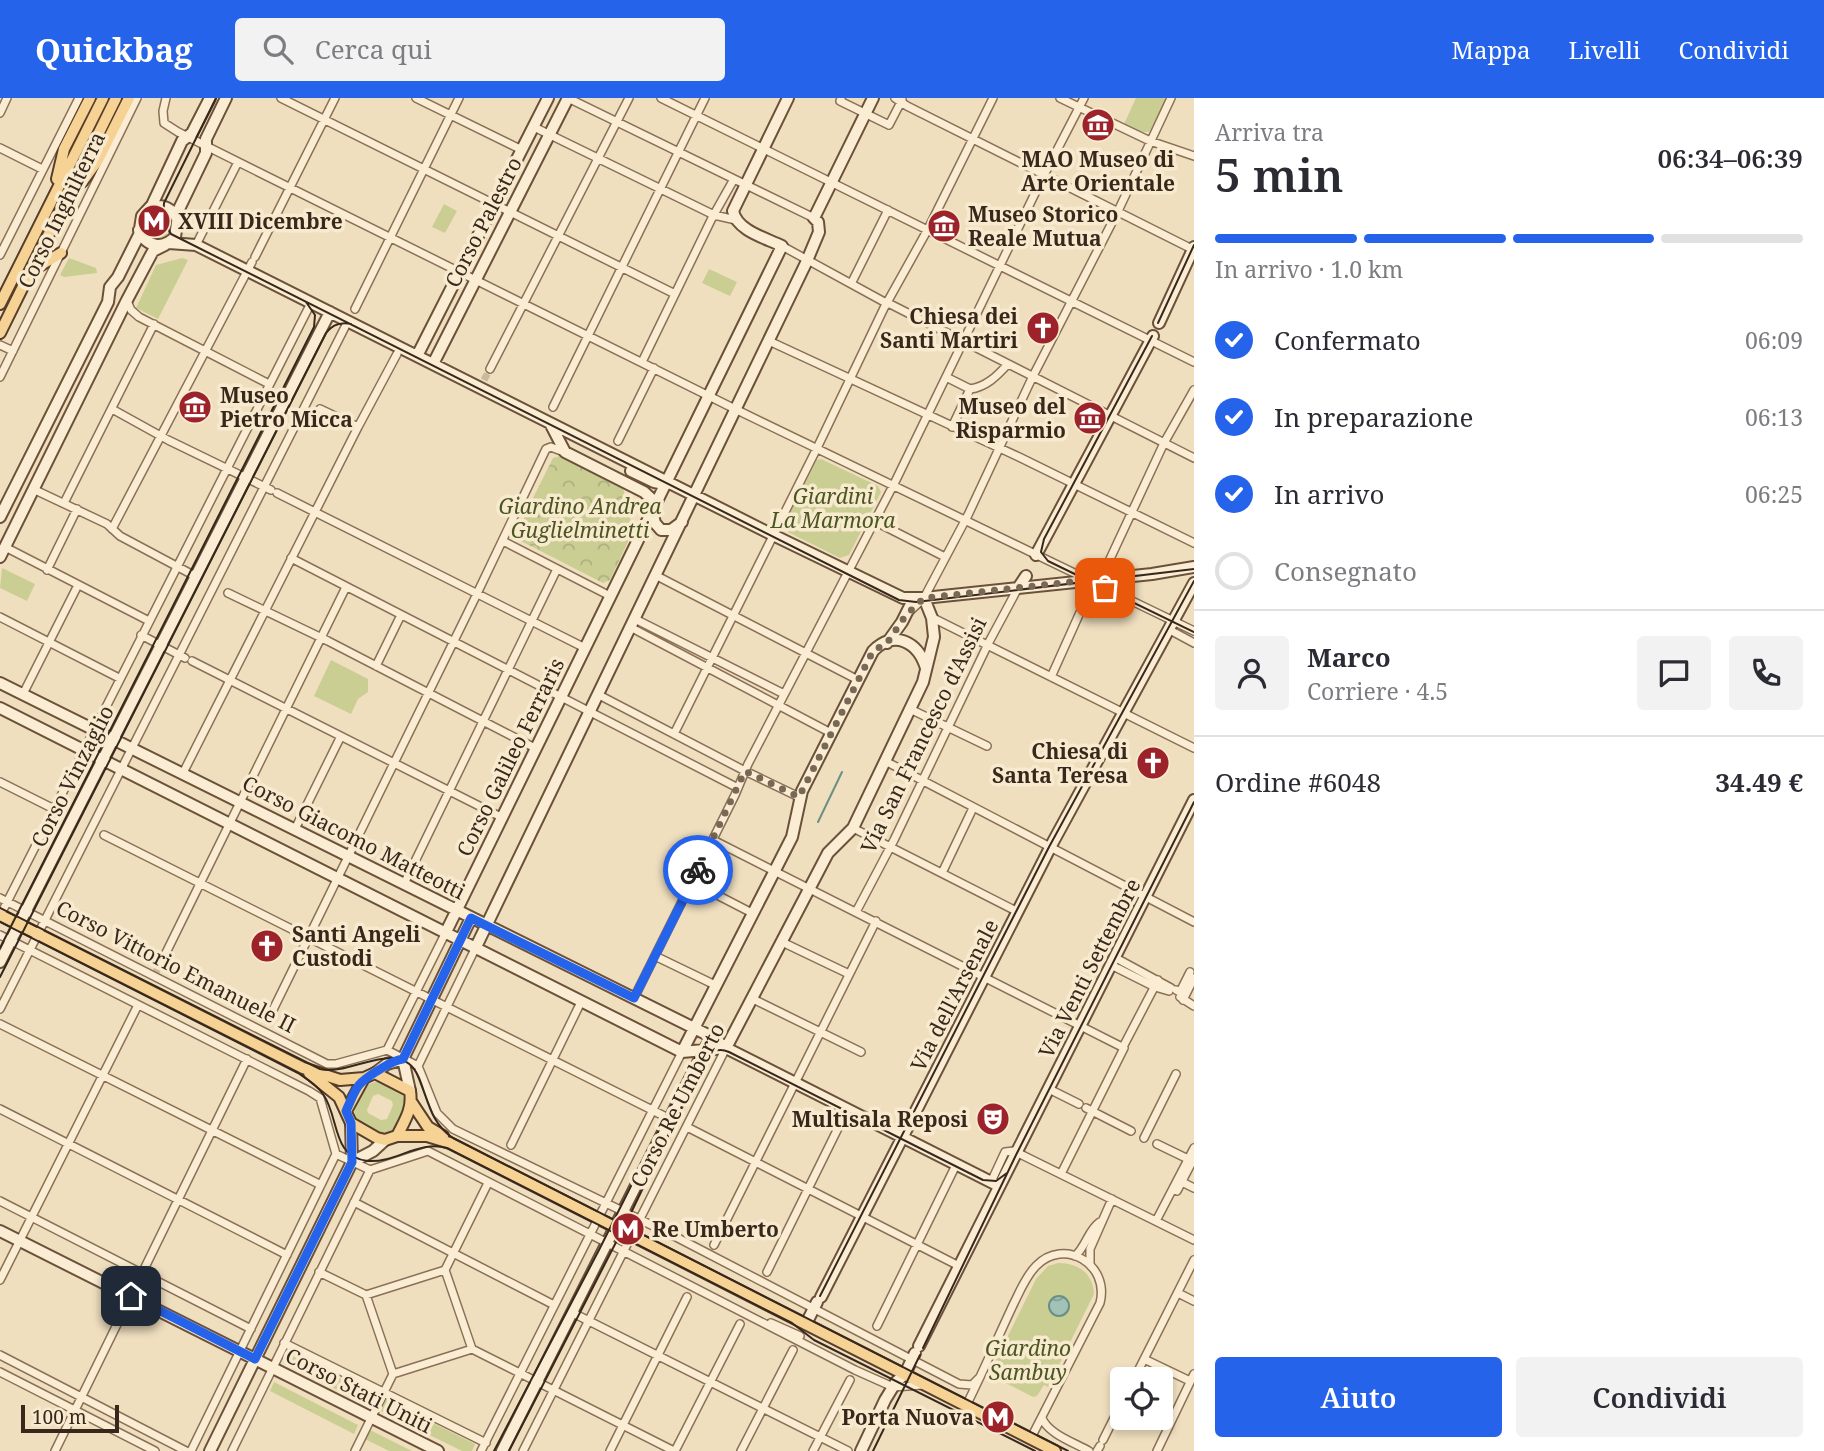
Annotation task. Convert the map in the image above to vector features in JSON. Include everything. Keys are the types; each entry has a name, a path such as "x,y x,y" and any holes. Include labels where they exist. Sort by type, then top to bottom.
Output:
{"main road":[{"path":"53,195 64,149 90,98"},
{"name":"Corso Inghilterra","path":"0,304 103,98"},
{"name":"Corso Inghilterra","path":"0,333 116,98"},
{"path":"66,204 98,160 129,98"},
{"path":"31,271 61,253"},
{"name":"Corso Vittorio Emanuele II","path":"0,916 303,1068 340,1080 363,1077"},
{"name":"Corso Vittorio Emanuele II","path":"303,1068 332,1090 346,1111"},
{"path":"450,1143 427,1136 397,1136 385,1140 372,1136 351,1123 346,1111 363,1077 375,1073 410,1091 412,1103 428,1128 450,1143 905,1374 1028,1438 1042,1448 1055,1451"},
{"path":"397,1136 412,1103"}],"street":[{"path":"0,113 7,98"},
{"name":"Corso Inghilterra","path":"1,250 79,98"},
{"name":"Corso Inghilterra","path":"0,377 137,98"},
{"path":"166,98 164,123 206,146 816,449 1089,580 1170,625 1194,643"},
{"path":"0,517 100,318 110,287 137,239 142,215 150,208 181,144 194,130 210,98"},
{"path":"149,621 78,584 2,552 153,251 175,237 179,209 206,153 207,136 226,98"},
{"path":"281,98 675,294"},
{"path":"112,529 291,189 335,98"},
{"path":"416,98 522,150"},
{"path":"355,309 459,98"},
{"name":"Corso Palestro","path":"417,356 548,98"},
{"path":"418,1066 683,522 693,493 769,341 819,232 818,222 814,218 568,98"},
{"name":"Corso Palestro","path":"433,364 568,98"},
{"path":"490,369 629,98"},
{"path":"661,98 1152,338 1194,362"},
{"path":"565,452 550,416 705,98"},
{"path":"736,220 734,208 788,98"},
{"path":"841,98 840,101 889,125 900,99 973,140 1194,249 1159,323"},
{"path":"814,218 873,98"},
{"path":"674,734 884,308 928,229 993,98"},
{"path":"1060,98 1150,141 1194,156"},
{"path":"634,998 778,704 874,521 1084,98"},
{"path":"918,601 945,557 1000,449 1032,378 1118,212 1171,98"},
{"path":"534,127 714,215 736,220 745,228 852,282 888,304 1194,458"},
{"path":"0,148 42,169"},
{"path":"194,244 238,162"},
{"path":"642,362 734,179"},
{"path":"150,208 165,207 173,211 194,244"},
{"path":"852,282 888,210"},
{"path":"139,230 144,240 150,244 194,244 252,263 311,303 468,381"},
{"name":"Corso Galileo Ferraris","path":"387,1050 654,507 669,483 782,246"},
{"path":"114,283 120,281 127,284 131,290 128,298 131,310 139,317 270,384"},
{"path":"109,294 116,302 128,298"},
{"name":"Corso Vinzaglio","path":"0,916 4,900 54,809 311,303"},
{"name":"Corso Vinzaglio","path":"0,962 330,312"},
{"name":"Corso Vinzaglio","path":"0,1009 44,920 97,832 131,747 185,658 314,405 348,321"},
{"path":"64,503 154,324"},
{"path":"1036,555 1152,338"},
{"path":"769,341 1194,543"},
{"path":"389,342 397,354 447,379 482,384 550,416 595,445 610,460 652,481 669,483"},
{"path":"0,345 13,351"},
{"path":"183,773 397,354"},
{"path":"946,377 970,389 977,388 996,377 1007,365"},
{"path":"615,446 654,368"},
{"path":"952,427 970,389"},
{"path":"1103,574 1164,443 1194,390"},
{"path":"314,405 358,427"},
{"path":"112,409 226,469 585,648"},
{"path":"595,445 615,446 669,483 903,598 918,601 1194,567"},
{"path":"265,1025 546,449 551,447 565,452 643,492 654,507 654,523 661,530 674,529 683,522"},
{"path":"18,482 77,509 195,576"},
{"path":"47,570 77,509"},
{"path":"874,521 945,557"},
{"path":"503,541 610,596"},
{"path":"291,558 738,788"},
{"path":"404,884 557,569"},
{"path":"1089,580 1103,574 1137,570 1152,574"},
{"path":"657,576 858,680"},
{"name":"Via San Francesco d'Assisi","path":"856,912 891,847 987,645 1026,576"},
{"path":"1051,677 1091,588 1089,580"},
{"name":"Via dell'Arsenale","path":"806,1324 1122,712 1194,583"},
{"path":"23,694 78,584"},
{"path":"160,963 346,587"},
{"path":"220,590 321,638 535,748"},
{"path":"918,601 932,618 1194,748"},
{"name":"Corso Re Umberto","path":"481,1451 792,837 799,797 858,680 874,649 887,643 918,601"},
{"path":"376,666 401,615"},
{"path":"0,617 120,678"},
{"name":"Corso Re Umberto","path":"523,1451 726,1048 828,853 853,828 923,682 934,638 932,618"},
{"path":"634,623 712,657 784,694"},
{"path":"634,623 707,667 831,733"},
{"path":"1170,625 1194,632"},
{"path":"141,635 340,738 501,817"},
{"path":"887,643 901,641 912,645 921,654 926,668"},
{"name":"Corso Giacomo Matteotti","path":"0,683 695,1028 726,1048 995,1184"},
{"path":"599,695 799,797"},
{"path":"0,708 682,1052 726,1048"},
{"path":"910,709 987,746"},
{"path":"295,829 340,738"},
{"path":"885,761 1194,922"},
{"path":"0,782 54,809"},
{"name":"Via Venti Settembre","path":"861,1451 893,1387 905,1374 959,1266 995,1184 1016,1152 1049,1089 1194,800"},
{"path":"942,873 973,808"},
{"path":"853,828 1018,912"},
{"path":"97,832 670,1119"},
{"path":"713,840 1124,1048"},
{"path":"692,882 752,913"},
{"name":"Corso Vittorio Emanuele II","path":"4,900 265,1025 327,1064 387,1050"},
{"path":"410,1091 403,1059 471,918"},
{"path":"711,1250 876,921"},
{"path":"0,935 320,1098 336,1154 189,1451 0,1355"},
{"path":"782,942 849,974"},
{"path":"655,956 715,985"},
{"path":"1112,961 1194,999"},
{"path":"1061,1174 1086,1108 1124,1048 1172,991 1192,975"},
{"path":"1172,991 1194,1006"},
{"path":"753,999 861,1052"},
{"path":"508,1150 581,1002"},
{"path":"0,1280 138,1005"},
{"path":"0,1024 321,1185"},
{"name":"Corso Re Umberto","path":"502,1451 712,1037"},
{"path":"387,1050 418,1066 437,1113 453,1129 508,1150 640,1220 764,1276 915,1353 959,1384 972,1385 979,1377"},
{"name":"Corso Re Umberto","path":"682,1052 688,1056 694,1071"},
{"path":"55,1451 247,1059"},
{"path":"375,1073 387,1064 403,1059"},
{"path":"1144,1138 1176,1074"},
{"path":"1049,1089 1131,1131"},
{"path":"0,1110 287,1255"},
{"path":"764,1276 847,1110"},
{"path":"210,1451 352,1162 351,1123"},
{"path":"687,1127 959,1266"},
{"path":"352,1162 373,1151 385,1140"},
{"path":"1157,1144 1191,1159"},
{"path":"1158,1222 1191,1159 1194,1147"},
{"path":"336,1154 370,1170 428,1151 624,1252 690,1292 743,1319 763,1323 853,1374 893,1387 924,1385"},
{"path":"1016,1152 1194,1240"},
{"path":"874,1332 956,1165"},
{"path":"232,1451 370,1170"},
{"path":"1180,1180 1194,1188"},
{"path":"320,1272 366,1295 445,1270 488,1183"},
{"path":"1075,1256 1100,1222 1112,1199"},
{"path":"0,1201 251,1329"},
{"path":"354,1202 554,1306"},
{"path":"1090,1264 1090,1249 1100,1222"},
{"name":"Corso Stati Uniti","path":"0,1231 439,1451"},
{"path":"966,1406 1021,1289 1034,1268 1042,1260 1055,1255 1075,1256 1090,1264 1096,1271 1101,1282 1100,1303 1032,1436 1028,1438"},
{"path":"1140,1367 1194,1261"},
{"path":"445,1270 472,1349 675,1451 743,1319"},
{"path":"610,1451 690,1292"},
{"path":"1178,1293 1194,1301"},
{"path":"355,1451 393,1374 366,1295"},
{"path":"573,1313 848,1451"},
{"path":"741,1451 806,1324"},
{"name":"Corso Stati Uniti","path":"284,1343 486,1443"},
{"path":"393,1374 472,1349"},
{"path":"1144,1359 1192,1378 1157,1451"},
{"path":"0,1372 154,1451"},
{"path":"813,1451 853,1374"},
{"path":"1041,1418 1044,1424 1054,1431 1089,1451"},
{"path":"1100,1446 1110,1426"}],"green space":[{"path":"1136,98 1167,100 1149,132 1124,124"},
{"path":"444,204 457,211 445,233 432,227"},
{"path":"158,214 161,227 169,236 158,240 149,235 146,227 150,217"},
{"path":"69,258 96,268 97,273 64,277 60,275"},
{"path":"182,258 188,260 158,319 136,308 156,265"},
{"path":"709,269 737,282 730,296 702,283"},
{"name":"Giardino Andrea Guglielminetti","path":"560,456 623,488 633,531 610,580 603,583 519,540 517,535 553,458"},
{"name":"Giardini La Marmora","path":"821,459 878,486 881,492 849,555 840,558 788,532 785,523 817,460"},
{"path":"2,568 35,584 27,601 0,588"},
{"path":"331,660 368,679 368,692 358,699 351,714 314,696"},
{"path":"378,1081 402,1094 406,1105 393,1130 383,1133 357,1120 354,1110 366,1085","holes":["378,1094 392,1101 387,1119 381,1120 368,1113 373,1096"]},
{"name":"Giardino Sambuy","path":"1058,1263 1072,1265 1083,1271 1091,1280 1094,1294 1048,1387 1044,1385 1037,1396 1033,1397 996,1378 994,1375 998,1364 995,1362 1036,1279 1048,1266"},
{"path":"289,1353 373,1394 368,1405 284,1363"},
{"path":"274,1382 358,1425 354,1434 270,1391"},
{"path":"384,1399 475,1444 472,1451 462,1451 379,1410"},
{"path":"370,1430 412,1451 389,1451 365,1439"}],"water":[{"path":"1059,1296 1066,1299 1069,1306 1066,1313 1059,1316 1052,1313 1049,1306 1052,1299"}],"waterway":[{"path":"818,822 842,772"}],"tunnel":[{"path":"484,380 490,369"},
{"path":"156,972 161,963"}],"tram line":[{"path":"216,98 164,203 163,220 171,234 899,600 916,602 1194,569"},
{"path":"1158,323 1194,245"},
{"path":"0,948 314,327 315,315 306,302"},
{"path":"0,977 326,333 337,325 351,324"},
{"path":"1152,336 1044,539 1041,552 1048,561 1194,632"},
{"path":"820,1296 1049,847 1194,581"},
{"path":"923,1348 1016,1155 1194,802"},
{"path":"0,908 320,1069 332,1070 374,1060 400,1059 411,1065 435,1119 453,1138 1068,1451"},
{"path":"0,922 301,1075 323,1094 342,1144 356,1158 378,1161 427,1147 447,1148 792,1323 814,1340 1035,1451"},
{"path":"494,1451 696,1056 704,1048"},
{"path":"509,1451 630,1215 706,1056 711,1052 729,1052 983,1180 996,1181 1007,1173"},
{"path":"873,1451 920,1355"}],"way so far":[{"path":"698,870 745,771 799,797 873,651 887,643 906,615 924,598 1089,580 1105,588"}],"place":[{"name":"MAO Museo di Arte Orientale","path":"1098,125"},
{"name":"XVIII Dicembre","path":"154,221"},
{"name":"Museo Storico Reale Mutua","path":"944,226"},
{"name":"Chiesa dei Santi Martiri","path":"1043,328"},
{"name":"Museo Pietro Micca","path":"195,407"},
{"name":"Museo del Risparmio","path":"1090,418"},
{"name":"Chiesa di Santa Teresa","path":"1153,763"},
{"name":"Santi Angeli Custodi","path":"267,946"},
{"name":"Multisala Reposi","path":"993,1119"},
{"name":"Re Umberto","path":"628,1229"},
{"name":"Porta Nuova","path":"998,1417"}],"route":[{"path":"131,1296 255,1359 352,1162 351,1123 346,1111 356,1089 363,1077 403,1059 471,918 634,998 698,870"}]}
